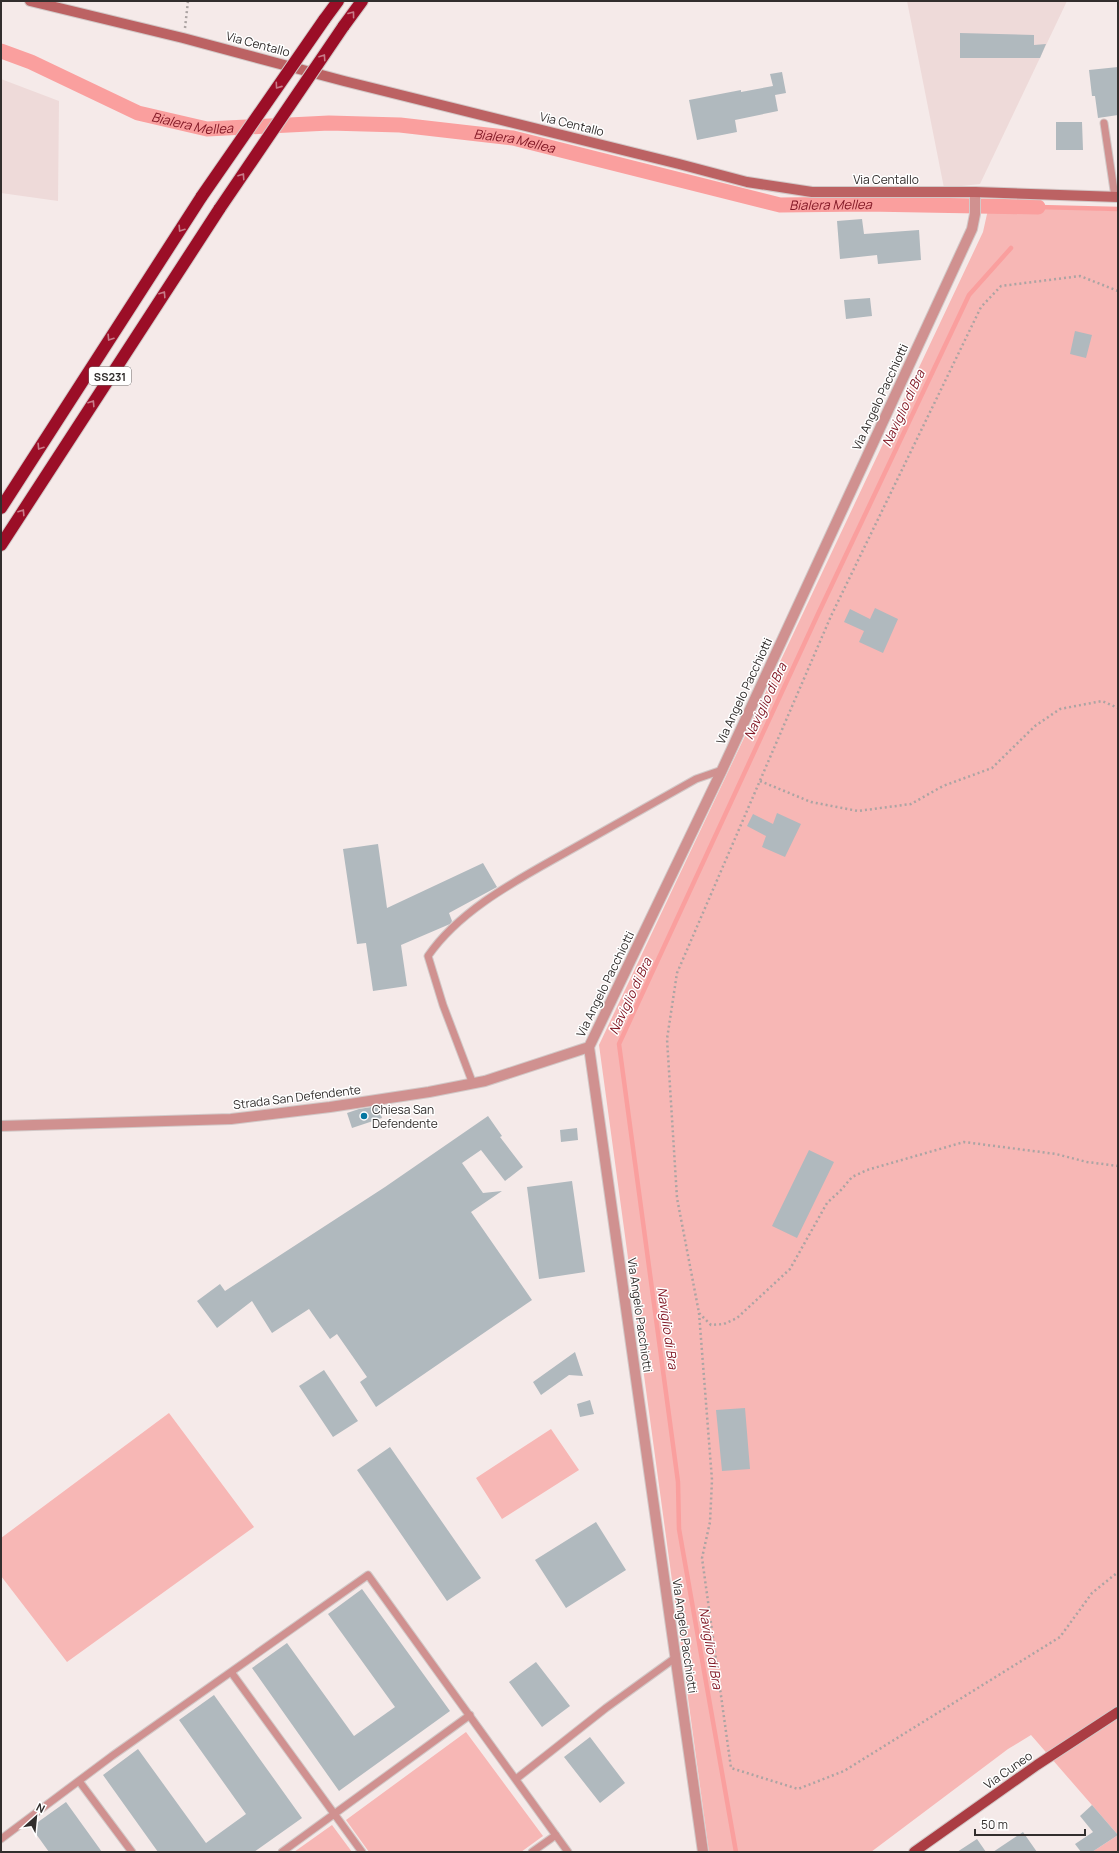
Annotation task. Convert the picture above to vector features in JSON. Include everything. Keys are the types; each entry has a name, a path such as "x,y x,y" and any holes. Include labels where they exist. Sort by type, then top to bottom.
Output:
{"highway":[{"name":"SS231","path":"1,508 202,196 338,1"},
{"name":"SS231","path":"1,545 220,208 362,1"}],"main road":[{"name":"Via Centallo","path":"30,1 183,38 344,81 747,182 812,192 976,196 1116,197"},
{"name":"Via Cuneo","path":"914,1852 1037,1765 1118,1712"}],"street":[{"name":"Via Angelo Pacchiotti","path":"703,1852 589,1047 722,770 972,229 976,196"},
{"name":"Strada San Defendente","path":"1,1126 231,1119 429,1092 473,1084 589,1047"}],"lane":[{"path":"1104,123 1116,197"},
{"path":"473,1084 428,956 439,940 475,909 505,887 696,779 722,770"},
{"path":"1,1839 79,1781 368,1575 568,1852"},
{"path":"516,1779 606,1708 675,1658"},
{"path":"231,1672 362,1852"},
{"path":"282,1852 470,1715"},
{"path":"79,1781 132,1852"},
{"path":"532,1852 556,1835"}],"path":[{"path":"183,38 187,19 188,1"},
{"path":"1118,291 1080,276 1001,286 981,307 831,616 677,974 667,1039 677,1198 699,1313 712,1480 710,1522 702,1558 731,1768 798,1789 844,1771 1060,1637 1092,1593 1118,1572"},
{"path":"760,781 811,802 858,811 912,804 943,786 992,768 1035,726 1060,709 1102,701 1118,708"},
{"path":"699,1313 711,1326 724,1324 737,1318 790,1269 827,1203 852,1177 867,1170 964,1142 1056,1154 1087,1162 1118,1166"}],"shaded area":[{"path":"907,1 1067,1 980,184 944,188"},
{"path":"1,79 59,101 58,201 1,193"},
{"path":"989,205 1118,211 1118,1835 1031,1735 1008,1749 871,1852 709,1852 599,1045 983,232"},
{"path":"169,1413 254,1527 67,1662 1,1576 1,1538"},
{"path":"551,1429 579,1470 502,1519 476,1478"},
{"path":"466,1732 543,1836 521,1852 369,1852 346,1820"},
{"path":"332,1825 352,1852 294,1852"},
{"path":"1118,1835 1118,1852 1092,1852"}],"building":[{"path":"960,33 1034,35 1034,45 1046,44 1040,58 960,58"},
{"path":"1118,67 1118,115 1098,118 1095,96 1092,96 1089,70"},
{"path":"782,72 786,93 775,95 778,111 735,120 737,132 697,140 689,100 741,90 741,92 773,86 770,74"},
{"path":"1056,122 1082,122 1083,150 1056,150"},
{"path":"862,219 864,234 919,230 921,260 878,264 877,255 840,259 837,221"},
{"path":"870,298 872,316 846,319 844,300"},
{"path":"1075,331 1092,335 1086,358 1070,354"},
{"path":"875,608 898,619 883,653 859,642 864,631 844,622 850,609 870,619"},
{"path":"777,813 801,824 785,857 762,847 766,836 747,826 753,814 773,824"},
{"path":"378,844 387,908 483,863 497,887 449,913 452,921 450,924 401,945 407,986 373,991 366,943 357,944 343,849"},
{"name":"Chiesa San Defendente","path":"378,1106 382,1118 352,1128 347,1113 359,1109"},
{"path":"488,1116 502,1136 500,1137 523,1167 505,1181 481,1150 462,1163 483,1193 502,1191 471,1212 532,1300 376,1407 360,1382 367,1377 337,1334 330,1339 309,1309 272,1333 252,1301 217,1328 197,1301 220,1284 225,1291 385,1187"},
{"path":"577,1128 578,1140 561,1142 560,1130"},
{"path":"809,1150 834,1162 797,1238 772,1226"},
{"path":"572,1181 585,1272 539,1279 527,1187"},
{"path":"575,1352 583,1376 569,1375 541,1395 533,1382"},
{"path":"324,1370 358,1421 333,1437 299,1386"},
{"path":"590,1400 594,1414 580,1417 577,1404"},
{"path":"745,1408 750,1469 722,1471 716,1410"},
{"path":"390,1447 481,1578 447,1601 357,1470"},
{"path":"596,1522 626,1570 566,1608 535,1560"},
{"path":"362,1589 450,1711 339,1791 252,1668 287,1643 354,1736 395,1707 328,1614"},
{"path":"536,1662 570,1706 542,1727 509,1682"},
{"path":"214,1695 302,1818 254,1852 158,1852 103,1775 138,1749 206,1843 246,1814 179,1720"},
{"path":"590,1737 625,1783 600,1803 564,1757"},
{"path":"66,1802 102,1852 49,1852 31,1827"},
{"path":"1092,1805 1118,1835 1092,1852 1081,1852 1075,1844 1093,1832 1080,1816"},
{"path":"1023,1832 1037,1852 993,1852"},
{"path":"977,1839 986,1852 957,1852"}],"waterway":[{"name":"Bialera Mellea","path":"1,51 31,62 138,113 207,129 329,123 400,125 513,138 780,205 867,204 1038,207"},
{"name":"Naviglio di Bra","path":"1038,207 1118,209"},
{"name":"Naviglio di Bra","path":"736,1852 679,1529 678,1482 619,1044 818,614 969,295 1011,248"}],"place":[{"name":"Chiesa San Defendente","path":"364,1116"}]}
